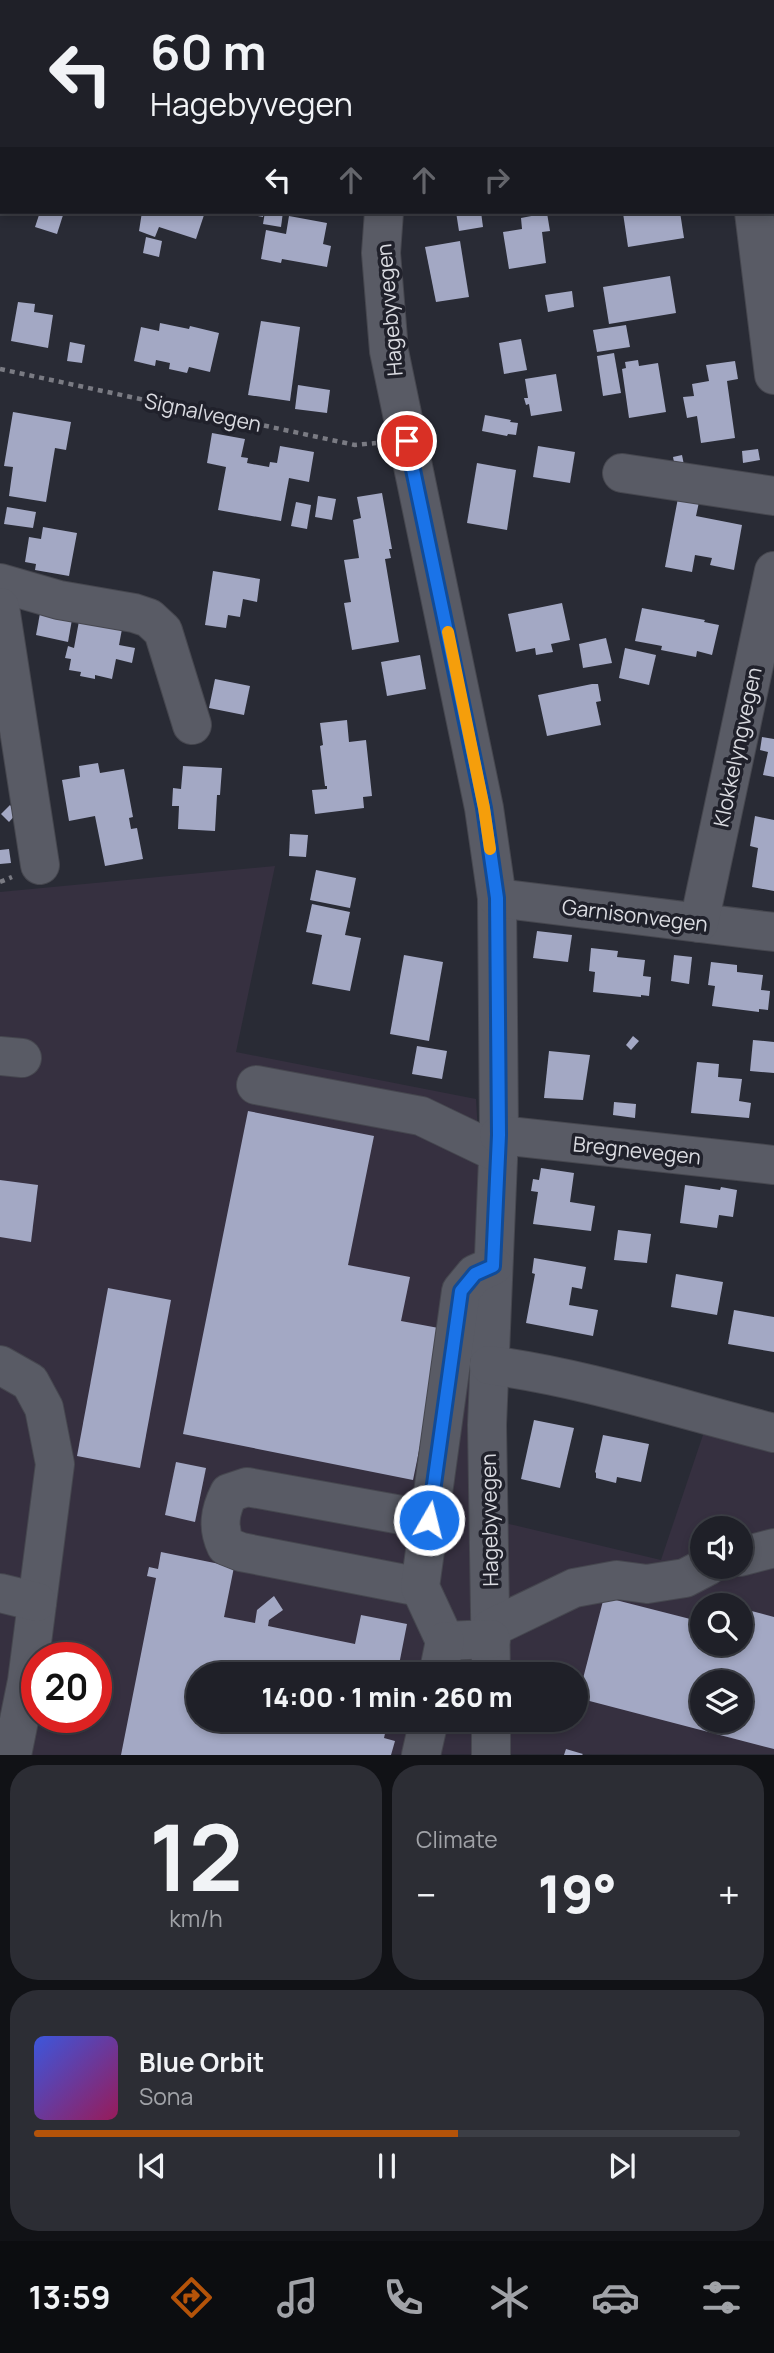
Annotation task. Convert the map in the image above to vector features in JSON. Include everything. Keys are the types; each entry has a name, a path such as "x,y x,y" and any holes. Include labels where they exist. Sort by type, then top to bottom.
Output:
{"street":[{"name":"Hagebyvegen","path":"384,214 382,253 389,351 484,808 497,898 499,1144 487,1424 491,1647"},
{"path":"754,214 774,375"},
{"path":"622,473 774,496"},
{"name":"Klokkelyngvegen","path":"699,923 774,571"},
{"path":"0,583 59,600 149,618 163,631 192,724"},
{"path":"0,607 40,865"},
{"name":"Garnisonvegen","path":"497,898 774,932"},
{"name":"Bregnevegen","path":"256,1085 421,1116 499,1144 774,1165"},
{"path":"493,1266 475,1274 461,1291 420,1587 442,1658 491,1647 574,1588 617,1580 647,1584 690,1575"},
{"path":"0,1364 30,1382 44,1408 55,1464 27,1681 12,1755"},
{"path":"489,1365 540,1371 774,1433"},
{"path":"420,1587 241,1552 226,1546 219,1532 222,1507 229,1493 247,1487 429,1520"},
{"path":"753,1554 774,1548"},
{"path":"0,1593 37,1602"},
{"path":"421,1755 426,1732"},
{"path":"491,1732 491,1755"}],"path":[{"name":"Signalvegen","path":"0,369 355,445 407,441"}],"shaded area":[{"path":"275,866 236,1052 476,1099 501,1522 661,1560 706,1426 774,1445 774,1754 0,1755 0,892"}],"building":[{"path":"39,214 63,214 57,234 35,227"},
{"path":"142,214 204,214 196,239 159,227 155,237 139,231"},
{"path":"265,214 283,214 281,227 263,224"},
{"path":"456,214 481,214 483,227 459,231"},
{"path":"547,214 550,231 542,232 546,263 509,269 503,232 522,229 521,218"},
{"path":"623,214 680,214 684,238 628,247"},
{"path":"289,216 327,223 323,244 331,246 327,267 282,259 281,263 261,259 266,230 286,234"},
{"path":"146,237 162,241 159,257 143,253"},
{"path":"460,241 469,297 436,302 425,247"},
{"path":"670,276 676,313 609,324 603,287"},
{"path":"572,291 574,307 548,312 545,295"},
{"path":"18,302 35,304 34,312 53,315 48,348 11,341"},
{"path":"261,321 300,327 290,401 248,395"},
{"path":"160,323 219,333 210,372 189,367 187,373 169,369 170,363 156,360 155,366 134,361 141,327 159,331"},
{"path":"626,325 630,347 597,352 593,330"},
{"path":"521,339 527,370 504,374 499,343"},
{"path":"70,342 85,345 82,363 67,361"},
{"path":"614,353 621,393 603,396 597,356"},
{"path":"638,360 639,366 658,363 666,412 629,418 622,369 626,368 625,362"},
{"path":"735,361 738,379 727,381 735,438 701,443 697,416 687,418 683,397 694,396 692,384 709,381 706,365"},
{"path":"556,374 562,411 531,416 529,404 526,405 524,398 528,398 525,379"},
{"path":"298,385 330,390 327,413 295,409"},
{"path":"13,412 71,422 66,450 55,448 46,502 9,496 13,467 4,466"},
{"path":"485,415 518,423 516,435 482,431"},
{"path":"212,433 245,439 241,457 248,458 247,463 269,467 270,462 277,463 280,446 314,452 309,482 289,478 281,521 218,510 226,467 207,463"},
{"path":"538,446 575,452 570,483 533,477"},
{"path":"758,449 760,460 743,463 742,451"},
{"path":"682,455 684,465 675,467 673,457"},
{"path":"477,463 516,470 507,530 467,523"},
{"path":"382,493 392,549 389,549 391,558 385,559 399,642 352,650 344,603 351,602 344,560 359,558 353,520 361,518 357,497"},
{"path":"318,496 336,499 332,520 315,517"},
{"path":"678,498 699,502 696,516 742,525 734,570 710,565 712,558 695,555 692,572 665,567"},
{"path":"296,502 311,505 307,529 291,526"},
{"path":"7,507 36,512 33,528 4,524"},
{"path":"43,527 77,533 69,576 35,570 36,564 25,562 29,537 41,539"},
{"path":"213,571 260,579 257,602 243,599 240,617 228,615 226,628 205,625"},
{"path":"562,603 570,640 551,644 553,652 536,655 535,648 516,652 508,614"},
{"path":"41,608 73,614 68,642 36,635"},
{"path":"642,608 719,625 712,655 697,651 696,657 661,650 662,646 635,641"},
{"path":"79,621 122,629 119,645 135,648 132,663 116,659 112,679 95,675 95,679 80,676 81,672 69,670 71,659 65,658 68,646 74,648"},
{"path":"606,638 612,663 583,668 579,644"},
{"path":"625,648 656,655 649,685 619,678"},
{"path":"420,655 426,689 387,696 381,662"},
{"path":"215,679 250,686 244,715 209,708"},
{"path":"598,684 601,701 596,702 601,725 547,736 538,695"},
{"path":"347,720 349,742 366,740 372,796 363,797 364,808 315,814 312,790 327,789 320,746 323,745 320,723"},
{"path":"762,737 774,739 774,777 763,775 768,752 760,750"},
{"path":"98,763 100,773 124,769 133,817 129,818 131,829 137,828 143,859 105,866 95,816 69,821 62,780 80,777 79,766"},
{"path":"183,766 222,768 215,831 178,829 179,806 172,806 173,788 181,789"},
{"path":"10,805 17,813 9,822 1,814"},
{"path":"755,816 774,820 774,891 752,887 758,848 750,846"},
{"path":"290,834 308,835 306,857 289,856"},
{"path":"9,849 11,863 0,864 0,850"},
{"path":"316,870 356,878 350,908 310,900"},
{"path":"312,904 350,912 345,935 361,938 350,991 312,984 322,935 306,932"},
{"path":"537,931 572,935 568,962 533,958"},
{"path":"591,948 618,951 617,957 645,960 643,976 651,977 649,996 593,992 595,972 589,971"},
{"path":"404,955 443,962 429,1041 390,1034"},
{"path":"674,955 692,957 689,984 671,981"},
{"path":"711,962 737,965 737,972 763,975 761,990 770,991 768,1010 759,1009 759,1012 712,1006 715,986 708,985"},
{"path":"633,1036 639,1041 631,1050 626,1045"},
{"path":"753,1040 774,1042 774,1073 750,1071"},
{"path":"417,1046 447,1051 442,1079 412,1074"},
{"path":"549,1051 590,1055 583,1100 544,1098"},
{"path":"697,1062 719,1064 718,1077 742,1079 739,1101 751,1103 749,1118 691,1113"},
{"path":"614,1102 636,1104 635,1118 613,1115"},
{"path":"248,1111 374,1136 348,1265 410,1277 401,1321 444,1329 413,1480 183,1434"},
{"path":"541,1168 574,1173 570,1202 595,1206 591,1231 533,1224 538,1192 531,1191 533,1179 539,1180"},
{"path":"0,1180 38,1185 31,1242 0,1237"},
{"path":"685,1185 737,1190 733,1217 719,1215 717,1228 680,1223"},
{"path":"618,1230 651,1234 647,1263 614,1260"},
{"path":"534,1258 586,1267 582,1289 572,1287 569,1305 598,1310 593,1336 526,1323 535,1274 532,1273"},
{"path":"676,1274 723,1282 717,1315 671,1307"},
{"path":"108,1288 171,1300 140,1468 77,1456"},
{"path":"734,1310 774,1317 774,1352 728,1344"},
{"path":"534,1420 574,1428 560,1488 521,1479"},
{"path":"603,1435 649,1444 641,1482 617,1477 616,1483 596,1478"},
{"path":"176,1462 206,1468 195,1522 165,1515"},
{"path":"161,1552 234,1567 224,1617 255,1623 257,1610 274,1596 283,1610 269,1620 268,1626 355,1644 361,1615 407,1624 400,1662 186,1662 186,1732 385,1732 384,1738 395,1741 391,1755 121,1755 156,1578 147,1576 149,1567 158,1569"},
{"path":"604,1597 690,1619 690,1656 753,1656 753,1611 774,1617 774,1749 713,1733 753,1733 753,1670 690,1670 690,1727 588,1701 587,1662"},
{"path":"566,1749 583,1754 564,1755"}],"slow traffic":[{"path":"448,632 490,849"}],"route":[{"path":"407,441 466,716 484,808 497,898 499,1135 493,1266 475,1274 461,1291 429,1520"}]}
